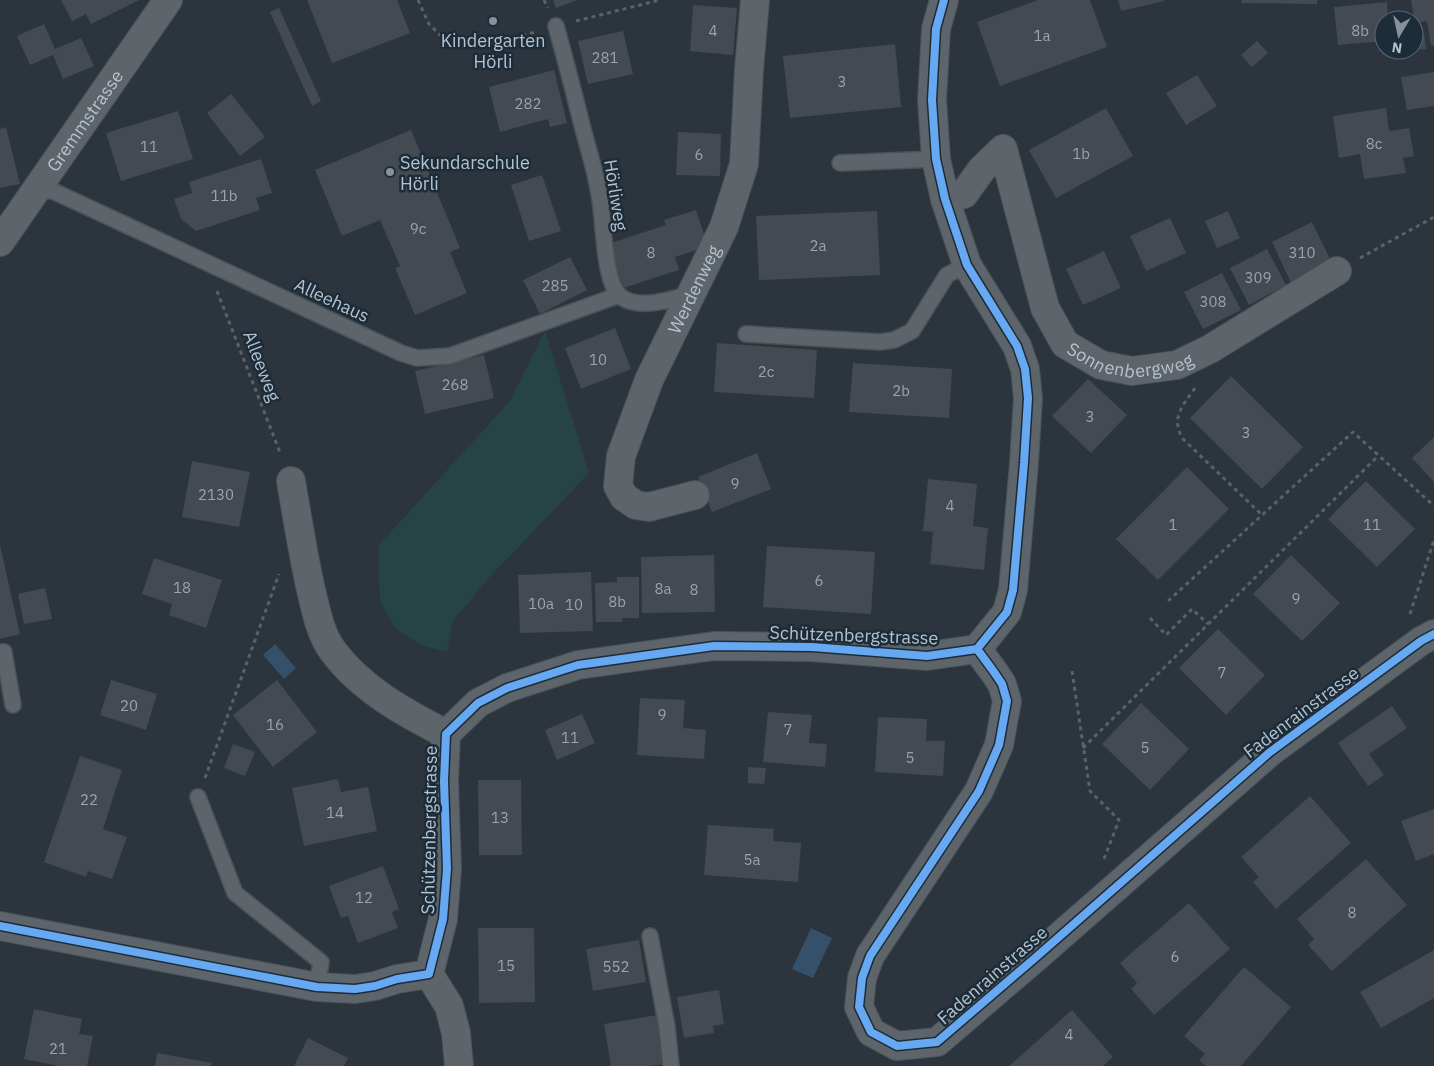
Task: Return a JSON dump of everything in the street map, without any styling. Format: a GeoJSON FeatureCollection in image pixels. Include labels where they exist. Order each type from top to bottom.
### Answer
{"type":"FeatureCollection","features":[{"type":"Feature","properties":{"kind":"street","name":"Gremmstrasse"},"geometry":{"type":"LineString","coordinates":[[0,242],[168,0]]}},
{"type":"Feature","properties":{"kind":"street","name":"Werdenweg"},"geometry":{"type":"LineString","coordinates":[[695,495],[649,507],[636,505],[624,497],[618,486],[621,456],[649,380],[724,227],[744,164],[748,70],[755,0]]}},
{"type":"Feature","properties":{"kind":"street"},"geometry":{"type":"LineString","coordinates":[[944,0],[936,29],[932,100],[936,159],[946,199],[967,265],[1017,346],[1025,369],[1028,398],[1013,590],[1007,612],[977,649]]}},
{"type":"Feature","properties":{"kind":"street","name":"Sonnenbergweg"},"geometry":{"type":"LineString","coordinates":[[946,199],[964,194],[982,169],[1003,149],[1045,308],[1065,344],[1101,365],[1132,372],[1177,365],[1210,349],[1336,271]]}},
{"type":"Feature","properties":{"kind":"street"},"geometry":{"type":"LineString","coordinates":[[291,481],[302,551],[318,621],[331,649],[351,672],[384,698],[446,734]]}},
{"type":"Feature","properties":{"kind":"street","name":"Fadenrainstrasse"},"geometry":{"type":"LineString","coordinates":[[977,649],[1002,684],[1007,701],[998,745],[979,791],[870,956],[862,978],[859,1007],[872,1032],[897,1046],[937,1042],[1270,752],[1410,648],[1434,634]]}},
{"type":"Feature","properties":{"kind":"street","name":"Schützenbergstrasse"},"geometry":{"type":"LineString","coordinates":[[429,974],[443,919],[446,885],[444,782],[446,734],[478,703],[507,688],[578,665],[714,646],[812,648],[926,656],[977,649]]}},
{"type":"Feature","properties":{"kind":"street"},"geometry":{"type":"LineString","coordinates":[[0,926],[317,987],[355,989],[429,974],[449,1006],[456,1033],[459,1066]]}},
{"type":"Feature","properties":{"kind":"lane","name":"Hörliweg"},"geometry":{"type":"LineString","coordinates":[[556,26],[597,180],[612,285],[619,295]]}},
{"type":"Feature","properties":{"kind":"lane"},"geometry":{"type":"LineString","coordinates":[[840,164],[936,159]]}},
{"type":"Feature","properties":{"kind":"lane","name":"Alleehaus"},"geometry":{"type":"LineString","coordinates":[[37,190],[52,191],[401,353],[417,358],[450,356],[619,295]]}},
{"type":"Feature","properties":{"kind":"lane"},"geometry":{"type":"LineString","coordinates":[[746,334],[880,342],[894,340],[912,331],[947,275],[967,265]]}},
{"type":"Feature","properties":{"kind":"lane"},"geometry":{"type":"LineString","coordinates":[[619,295],[629,300],[661,302],[693,292]]}},
{"type":"Feature","properties":{"kind":"lane"},"geometry":{"type":"LineString","coordinates":[[0,652],[4,652],[13,705]]}},
{"type":"Feature","properties":{"kind":"lane"},"geometry":{"type":"LineString","coordinates":[[198,797],[235,893],[321,962],[317,987]]}},
{"type":"Feature","properties":{"kind":"lane"},"geometry":{"type":"LineString","coordinates":[[650,936],[667,1027],[671,1066]]}},
{"type":"Feature","properties":{"kind":"path"},"geometry":{"type":"LineString","coordinates":[[418,0],[429,24],[440,35],[456,43],[475,47],[660,0]]}},
{"type":"Feature","properties":{"kind":"path"},"geometry":{"type":"LineString","coordinates":[[1336,271],[1434,218]]}},
{"type":"Feature","properties":{"kind":"path"},"geometry":{"type":"LineString","coordinates":[[1196,386],[1180,410],[1177,419],[1178,431],[1183,439],[1262,515]]}},
{"type":"Feature","properties":{"kind":"path"},"geometry":{"type":"LineString","coordinates":[[1168,601],[1353,432],[1434,506]]}},
{"type":"Feature","properties":{"kind":"path"},"geometry":{"type":"LineString","coordinates":[[1083,748],[1378,456]]}},
{"type":"Feature","properties":{"kind":"path"},"geometry":{"type":"LineString","coordinates":[[1410,648],[1405,632],[1434,540]]}},
{"type":"Feature","properties":{"kind":"path"},"geometry":{"type":"LineString","coordinates":[[198,797],[284,559],[289,554],[302,551]]}},
{"type":"Feature","properties":{"kind":"path"},"geometry":{"type":"LineString","coordinates":[[1150,618],[1166,635],[1192,609],[1208,624]]}},
{"type":"Feature","properties":{"kind":"path"},"geometry":{"type":"LineString","coordinates":[[1072,671],[1090,791],[1119,820],[1098,878],[1098,903]]}},
{"type":"Feature","properties":{"kind":"green space"},"geometry":{"type":"Polygon","coordinates":[[[545,331],[589,473],[487,580],[453,621],[447,652],[421,645],[396,629],[380,602],[378,546],[510,401],[545,331]]]}},
{"type":"Feature","properties":{"kind":"water"},"geometry":{"type":"Polygon","coordinates":[[[275,644],[296,668],[284,679],[263,655],[275,644]]]}},
{"type":"Feature","properties":{"kind":"water"},"geometry":{"type":"Polygon","coordinates":[[[811,928],[832,938],[813,978],[792,969],[811,928]]]}},
{"type":"Feature","properties":{"kind":"building"},"geometry":{"type":"Polygon","coordinates":[[[61,0],[139,0],[91,24],[86,14],[72,21],[61,0]]]}},
{"type":"Feature","properties":{"kind":"building"},"geometry":{"type":"Polygon","coordinates":[[[307,0],[397,0],[410,33],[332,63],[307,0]]]}},
{"type":"Feature","properties":{"kind":"building"},"geometry":{"type":"Polygon","coordinates":[[[553,0],[577,0],[556,8],[553,0]]]}},
{"type":"Feature","properties":{"kind":"building"},"geometry":{"type":"Polygon","coordinates":[[[1038,0],[1090,0],[1107,47],[1000,86],[977,22],[1038,0]]]}},
{"type":"Feature","properties":{"kind":"building"},"geometry":{"type":"Polygon","coordinates":[[[1118,0],[1164,0],[1164,1],[1121,11],[1118,0]]]}},
{"type":"Feature","properties":{"kind":"building"},"geometry":{"type":"Polygon","coordinates":[[[1242,0],[1317,0],[1317,4],[1242,3],[1242,0]]]}},
{"type":"Feature","properties":{"kind":"building"},"geometry":{"type":"Polygon","coordinates":[[[1411,0],[1434,0],[1434,45],[1431,46],[1427,21],[1424,22],[1424,10],[1413,10],[1411,0]]]}},
{"type":"Feature","properties":{"kind":"building"},"geometry":{"type":"Polygon","coordinates":[[[1387,2],[1387,10],[1374,10],[1374,42],[1338,45],[1334,7],[1387,2]]]}},
{"type":"Feature","properties":{"kind":"building"},"geometry":{"type":"Polygon","coordinates":[[[693,5],[737,8],[733,55],[690,51],[693,5]]]}},
{"type":"Feature","properties":{"kind":"building"},"geometry":{"type":"Polygon","coordinates":[[[279,8],[321,101],[312,106],[270,12],[279,8]]]}},
{"type":"Feature","properties":{"kind":"building"},"geometry":{"type":"Polygon","coordinates":[[[44,24],[55,49],[81,38],[94,66],[63,79],[53,55],[30,65],[17,36],[44,24]]]}},
{"type":"Feature","properties":{"kind":"building"},"geometry":{"type":"Polygon","coordinates":[[[623,31],[633,74],[588,84],[578,41],[623,31]]]}},
{"type":"Feature","properties":{"kind":"building"},"geometry":{"type":"Polygon","coordinates":[[[1424,33],[1426,49],[1424,49],[1424,33]]]}},
{"type":"Feature","properties":{"kind":"building"},"geometry":{"type":"Polygon","coordinates":[[[1257,41],[1268,53],[1252,67],[1241,55],[1257,41]]]}},
{"type":"Feature","properties":{"kind":"building"},"geometry":{"type":"Polygon","coordinates":[[[895,44],[901,107],[790,118],[783,56],[895,44]]]}},
{"type":"Feature","properties":{"kind":"building"},"geometry":{"type":"Polygon","coordinates":[[[554,70],[567,123],[550,127],[548,119],[500,132],[489,87],[554,70]]]}},
{"type":"Feature","properties":{"kind":"building"},"geometry":{"type":"Polygon","coordinates":[[[1434,72],[1434,106],[1407,110],[1401,77],[1434,72]]]}},
{"type":"Feature","properties":{"kind":"building"},"geometry":{"type":"Polygon","coordinates":[[[1197,75],[1217,106],[1186,125],[1166,93],[1197,75]]]}},
{"type":"Feature","properties":{"kind":"building"},"geometry":{"type":"Polygon","coordinates":[[[231,94],[265,137],[240,156],[207,113],[231,94]]]}},
{"type":"Feature","properties":{"kind":"building"},"geometry":{"type":"Polygon","coordinates":[[[1106,108],[1133,156],[1056,198],[1029,150],[1106,108]]]}},
{"type":"Feature","properties":{"kind":"building"},"geometry":{"type":"Polygon","coordinates":[[[1386,108],[1389,131],[1409,128],[1414,156],[1403,158],[1406,173],[1364,179],[1360,154],[1339,158],[1333,116],[1386,108]]]}},
{"type":"Feature","properties":{"kind":"building"},"geometry":{"type":"Polygon","coordinates":[[[178,111],[193,159],[121,181],[106,133],[178,111]]]}},
{"type":"Feature","properties":{"kind":"building"},"geometry":{"type":"Polygon","coordinates":[[[6,127],[20,184],[0,188],[0,129],[6,127]]]}},
{"type":"Feature","properties":{"kind":"building"},"geometry":{"type":"Polygon","coordinates":[[[411,130],[460,248],[450,252],[467,293],[415,315],[395,268],[400,266],[380,220],[342,236],[315,170],[411,130]]]}},
{"type":"Feature","properties":{"kind":"building"},"geometry":{"type":"Polygon","coordinates":[[[678,132],[721,134],[720,176],[676,175],[678,132]]]}},
{"type":"Feature","properties":{"kind":"building"},"geometry":{"type":"Polygon","coordinates":[[[261,159],[272,193],[256,198],[260,210],[196,231],[181,219],[174,199],[192,193],[189,182],[261,159]]]}},
{"type":"Feature","properties":{"kind":"building"},"geometry":{"type":"Polygon","coordinates":[[[542,175],[561,231],[529,241],[511,185],[542,175]]]}},
{"type":"Feature","properties":{"kind":"building"},"geometry":{"type":"Polygon","coordinates":[[[696,210],[708,246],[675,257],[679,270],[623,288],[608,244],[666,225],[664,220],[696,210]]]}},
{"type":"Feature","properties":{"kind":"building"},"geometry":{"type":"Polygon","coordinates":[[[877,211],[880,275],[759,280],[756,216],[877,211]]]}},
{"type":"Feature","properties":{"kind":"building"},"geometry":{"type":"Polygon","coordinates":[[[1228,211],[1240,238],[1217,248],[1205,221],[1228,211]]]}},
{"type":"Feature","properties":{"kind":"building"},"geometry":{"type":"Polygon","coordinates":[[[1170,218],[1186,253],[1146,271],[1130,236],[1170,218]]]}},
{"type":"Feature","properties":{"kind":"building"},"geometry":{"type":"Polygon","coordinates":[[[1312,222],[1332,263],[1291,283],[1272,242],[1312,222]]]}},
{"type":"Feature","properties":{"kind":"building"},"geometry":{"type":"Polygon","coordinates":[[[1267,249],[1286,285],[1249,305],[1230,268],[1267,249]]]}},
{"type":"Feature","properties":{"kind":"building"},"geometry":{"type":"Polygon","coordinates":[[[1104,251],[1121,288],[1083,305],[1066,269],[1104,251]]]}},
{"type":"Feature","properties":{"kind":"building"},"geometry":{"type":"Polygon","coordinates":[[[570,257],[587,290],[540,314],[523,280],[570,257]]]}},
{"type":"Feature","properties":{"kind":"building"},"geometry":{"type":"Polygon","coordinates":[[[1222,273],[1241,310],[1203,329],[1184,292],[1222,273]]]}},
{"type":"Feature","properties":{"kind":"building"},"geometry":{"type":"Polygon","coordinates":[[[615,328],[631,369],[581,389],[565,348],[615,328]]]}},
{"type":"Feature","properties":{"kind":"building"},"geometry":{"type":"Polygon","coordinates":[[[717,343],[817,350],[814,398],[714,392],[717,343]]]}},
{"type":"Feature","properties":{"kind":"building"},"geometry":{"type":"Polygon","coordinates":[[[484,355],[494,398],[425,414],[415,371],[484,355]]]}},
{"type":"Feature","properties":{"kind":"building"},"geometry":{"type":"Polygon","coordinates":[[[853,363],[952,369],[949,418],[849,412],[853,363]]]}},
{"type":"Feature","properties":{"kind":"building"},"geometry":{"type":"Polygon","coordinates":[[[1231,376],[1303,447],[1262,489],[1190,418],[1231,376]]]}},
{"type":"Feature","properties":{"kind":"building"},"geometry":{"type":"Polygon","coordinates":[[[1088,379],[1127,415],[1091,453],[1052,416],[1088,379]]]}},
{"type":"Feature","properties":{"kind":"building"},"geometry":{"type":"Polygon","coordinates":[[[1434,437],[1434,482],[1412,458],[1434,437]]]}},
{"type":"Feature","properties":{"kind":"building"},"geometry":{"type":"Polygon","coordinates":[[[757,453],[771,489],[712,512],[698,477],[757,453]]]}},
{"type":"Feature","properties":{"kind":"building"},"geometry":{"type":"Polygon","coordinates":[[[192,461],[250,472],[239,527],[182,517],[192,461]]]}},
{"type":"Feature","properties":{"kind":"building"},"geometry":{"type":"Polygon","coordinates":[[[1187,467],[1229,509],[1158,580],[1116,539],[1187,467]]]}},
{"type":"Feature","properties":{"kind":"building"},"geometry":{"type":"Polygon","coordinates":[[[928,479],[977,484],[973,526],[988,528],[984,570],[930,564],[933,532],[923,531],[928,479]]]}},
{"type":"Feature","properties":{"kind":"building"},"geometry":{"type":"Polygon","coordinates":[[[1366,481],[1415,529],[1377,567],[1328,519],[1366,481]]]}},
{"type":"Feature","properties":{"kind":"building"},"geometry":{"type":"Polygon","coordinates":[[[0,545],[20,634],[0,639],[0,545]]]}},
{"type":"Feature","properties":{"kind":"building"},"geometry":{"type":"Polygon","coordinates":[[[767,546],[875,552],[871,614],[763,607],[767,546]]]}},
{"type":"Feature","properties":{"kind":"building"},"geometry":{"type":"Polygon","coordinates":[[[714,555],[715,612],[642,613],[641,557],[714,555]]]}},
{"type":"Feature","properties":{"kind":"building"},"geometry":{"type":"Polygon","coordinates":[[[1291,555],[1340,603],[1302,641],[1253,594],[1291,555]]]}},
{"type":"Feature","properties":{"kind":"building"},"geometry":{"type":"Polygon","coordinates":[[[154,558],[222,580],[206,628],[169,615],[172,604],[142,594],[154,558]]]}},
{"type":"Feature","properties":{"kind":"building"},"geometry":{"type":"Polygon","coordinates":[[[591,572],[593,631],[520,633],[518,575],[591,572]]]}},
{"type":"Feature","properties":{"kind":"building"},"geometry":{"type":"Polygon","coordinates":[[[617,577],[639,577],[639,618],[622,618],[622,622],[596,622],[595,583],[617,582],[617,577]]]}},
{"type":"Feature","properties":{"kind":"building"},"geometry":{"type":"Polygon","coordinates":[[[45,588],[52,619],[24,624],[18,594],[45,588]]]}},
{"type":"Feature","properties":{"kind":"building"},"geometry":{"type":"Polygon","coordinates":[[[1218,629],[1265,675],[1226,715],[1179,668],[1218,629]]]}},
{"type":"Feature","properties":{"kind":"building"},"geometry":{"type":"Polygon","coordinates":[[[111,680],[157,694],[146,730],[100,715],[111,680]]]}},
{"type":"Feature","properties":{"kind":"building"},"geometry":{"type":"Polygon","coordinates":[[[277,680],[317,732],[273,767],[233,715],[277,680]]]}},
{"type":"Feature","properties":{"kind":"building"},"geometry":{"type":"Polygon","coordinates":[[[640,698],[685,700],[683,728],[706,730],[704,759],[637,755],[640,698]]]}},
{"type":"Feature","properties":{"kind":"building"},"geometry":{"type":"Polygon","coordinates":[[[1141,703],[1189,749],[1150,790],[1102,744],[1141,703]]]}},
{"type":"Feature","properties":{"kind":"building"},"geometry":{"type":"Polygon","coordinates":[[[1392,706],[1407,728],[1369,754],[1384,775],[1368,786],[1338,743],[1392,706]]]}},
{"type":"Feature","properties":{"kind":"building"},"geometry":{"type":"Polygon","coordinates":[[[768,712],[812,715],[809,743],[827,744],[825,767],[763,762],[768,712]]]}},
{"type":"Feature","properties":{"kind":"building"},"geometry":{"type":"Polygon","coordinates":[[[582,714],[595,743],[557,760],[545,730],[582,714]]]}},
{"type":"Feature","properties":{"kind":"building"},"geometry":{"type":"Polygon","coordinates":[[[878,717],[927,719],[926,741],[945,741],[943,776],[875,772],[878,717]]]}},
{"type":"Feature","properties":{"kind":"building"},"geometry":{"type":"Polygon","coordinates":[[[233,744],[255,752],[245,776],[224,768],[233,744]]]}},
{"type":"Feature","properties":{"kind":"building"},"geometry":{"type":"Polygon","coordinates":[[[80,756],[122,770],[103,829],[127,837],[112,879],[88,871],[86,877],[44,862],[80,756]]]}},
{"type":"Feature","properties":{"kind":"building"},"geometry":{"type":"Polygon","coordinates":[[[748,767],[766,768],[764,784],[748,783],[748,767]]]}},
{"type":"Feature","properties":{"kind":"building"},"geometry":{"type":"Polygon","coordinates":[[[338,779],[341,792],[368,787],[377,831],[304,846],[292,788],[338,779]]]}},
{"type":"Feature","properties":{"kind":"building"},"geometry":{"type":"Polygon","coordinates":[[[478,780],[521,780],[522,855],[479,855],[478,780]]]}},
{"type":"Feature","properties":{"kind":"building"},"geometry":{"type":"Polygon","coordinates":[[[1310,796],[1351,843],[1276,909],[1253,882],[1259,877],[1241,857],[1310,796]]]}},
{"type":"Feature","properties":{"kind":"building"},"geometry":{"type":"Polygon","coordinates":[[[1434,809],[1434,854],[1416,861],[1401,821],[1434,809]]]}},
{"type":"Feature","properties":{"kind":"building"},"geometry":{"type":"Polygon","coordinates":[[[708,825],[774,829],[773,841],[801,843],[798,882],[704,875],[708,825]]]}},
{"type":"Feature","properties":{"kind":"building"},"geometry":{"type":"Polygon","coordinates":[[[1366,859],[1407,905],[1332,971],[1308,945],[1314,939],[1297,919],[1366,859]]]}},
{"type":"Feature","properties":{"kind":"building"},"geometry":{"type":"Polygon","coordinates":[[[383,866],[399,909],[392,912],[398,928],[358,943],[348,916],[341,918],[329,886],[383,866]]]}},
{"type":"Feature","properties":{"kind":"building"},"geometry":{"type":"Polygon","coordinates":[[[1189,903],[1230,949],[1154,1015],[1131,989],[1137,983],[1120,963],[1189,903]]]}},
{"type":"Feature","properties":{"kind":"building"},"geometry":{"type":"Polygon","coordinates":[[[478,928],[534,928],[535,1002],[479,1003],[478,928]]]}},
{"type":"Feature","properties":{"kind":"building"},"geometry":{"type":"Polygon","coordinates":[[[639,940],[646,982],[593,991],[586,949],[639,940]]]}},
{"type":"Feature","properties":{"kind":"building"},"geometry":{"type":"Polygon","coordinates":[[[1434,950],[1434,998],[1381,1028],[1360,992],[1434,950]]]}},
{"type":"Feature","properties":{"kind":"building"},"geometry":{"type":"Polygon","coordinates":[[[1244,967],[1291,1007],[1241,1066],[1206,1066],[1199,1060],[1205,1054],[1184,1036],[1244,967]]]}},
{"type":"Feature","properties":{"kind":"building"},"geometry":{"type":"Polygon","coordinates":[[[719,990],[724,1024],[713,1026],[714,1033],[684,1038],[677,997],[719,990]]]}},
{"type":"Feature","properties":{"kind":"building"},"geometry":{"type":"Polygon","coordinates":[[[34,1009],[82,1019],[79,1034],[93,1036],[87,1066],[59,1066],[24,1059],[34,1009]]]}},
{"type":"Feature","properties":{"kind":"building"},"geometry":{"type":"Polygon","coordinates":[[[1072,1010],[1113,1057],[1103,1066],[1009,1066],[1072,1010]]]}},
{"type":"Feature","properties":{"kind":"building"},"geometry":{"type":"Polygon","coordinates":[[[657,1015],[665,1064],[611,1066],[604,1024],[657,1015]]]}},
{"type":"Feature","properties":{"kind":"building"},"geometry":{"type":"Polygon","coordinates":[[[308,1038],[348,1058],[344,1066],[294,1066],[308,1038]]]}},
{"type":"Feature","properties":{"kind":"building"},"geometry":{"type":"Polygon","coordinates":[[[157,1053],[212,1063],[211,1066],[155,1066],[157,1053]]]}},
{"type":"Feature","properties":{"kind":"cycle path"},"geometry":{"type":"LineString","coordinates":[[0,926],[317,987],[355,989],[429,974],[443,919],[447,869],[444,781],[446,734],[478,703],[507,688],[578,665],[714,646],[812,647],[927,656],[977,649],[1007,612],[1013,590],[1028,398],[1025,369],[1017,346],[967,265],[945,199],[936,159],[932,100],[936,29],[944,0]]}},
{"type":"Feature","properties":{"kind":"cycle path"},"geometry":{"type":"LineString","coordinates":[[977,649],[1002,684],[1007,701],[999,745],[979,791],[870,956],[862,978],[859,1007],[871,1032],[897,1046],[937,1042],[1270,752],[1421,641],[1434,634]]}},
{"type":"Feature","properties":{"kind":"place","name":"Kindergarten Hörli"},"geometry":{"type":"Point","coordinates":[493,21]}},
{"type":"Feature","properties":{"kind":"place","name":"Sekundarschule Hörli"},"geometry":{"type":"Point","coordinates":[390,172]}}]}
